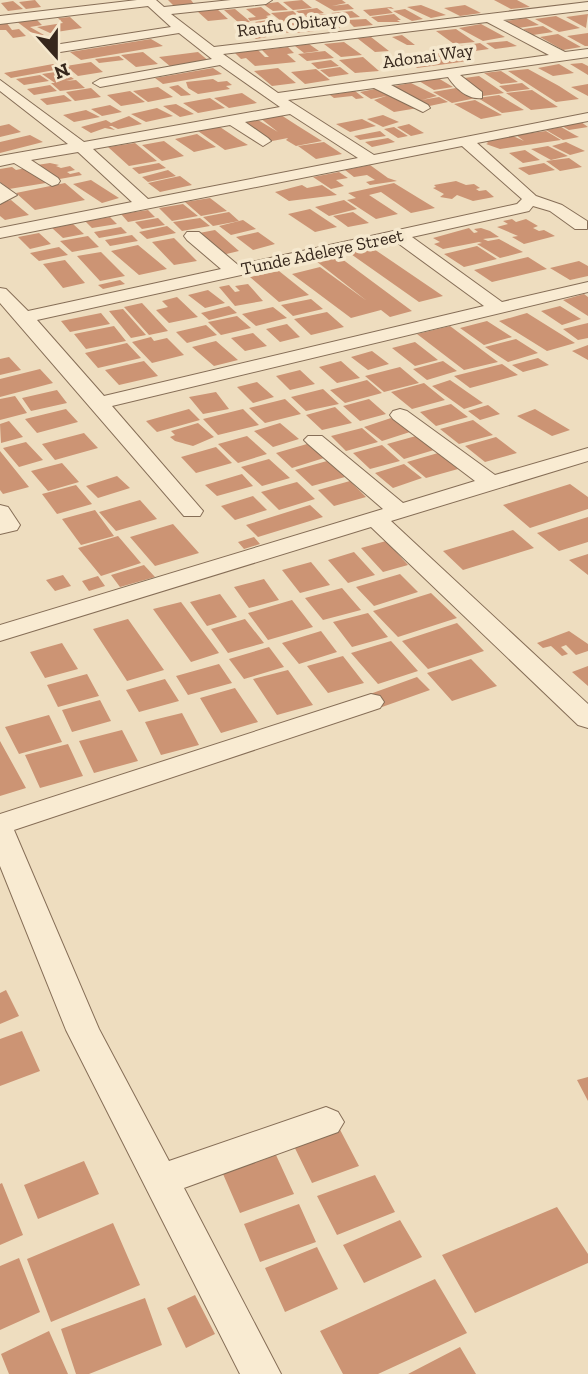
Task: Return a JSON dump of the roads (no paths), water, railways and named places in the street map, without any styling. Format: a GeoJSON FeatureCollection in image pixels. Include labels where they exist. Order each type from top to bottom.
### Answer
{"type":"FeatureCollection","features":[{"type":"Feature","properties":{"kind":"street"},"geometry":{"type":"LineString","coordinates":[[0,20],[110,3],[266,0]]}},
{"type":"Feature","properties":{"kind":"street"},"geometry":{"type":"LineString","coordinates":[[153,4],[209,52],[274,99],[370,159]]}},
{"type":"Feature","properties":{"kind":"street","name":"Raufu Obitayo"},"geometry":{"type":"LineString","coordinates":[[209,52],[490,13],[588,6]]}},
{"type":"Feature","properties":{"kind":"street"},"geometry":{"type":"LineString","coordinates":[[490,13],[562,56]]}},
{"type":"Feature","properties":{"kind":"street"},"geometry":{"type":"LineString","coordinates":[[54,50],[181,29]]}},
{"type":"Feature","properties":{"kind":"street","name":"Adonai Way"},"geometry":{"type":"LineString","coordinates":[[274,99],[588,53]]}},
{"type":"Feature","properties":{"kind":"street"},"geometry":{"type":"LineString","coordinates":[[100,83],[221,61]]}},
{"type":"Feature","properties":{"kind":"street"},"geometry":{"type":"LineString","coordinates":[[451,72],[459,83],[477,95]]}},
{"type":"Feature","properties":{"kind":"street"},"geometry":{"type":"LineString","coordinates":[[376,83],[423,108]]}},
{"type":"Feature","properties":{"kind":"street"},"geometry":{"type":"LineString","coordinates":[[0,84],[81,147],[143,203]]}},
{"type":"Feature","properties":{"kind":"street"},"geometry":{"type":"LineString","coordinates":[[0,161],[290,110]]}},
{"type":"Feature","properties":{"kind":"street"},"geometry":{"type":"LineString","coordinates":[[0,233],[588,117]]}},
{"type":"Feature","properties":{"kind":"street"},"geometry":{"type":"LineString","coordinates":[[233,120],[263,141]]}},
{"type":"Feature","properties":{"kind":"street"},"geometry":{"type":"LineString","coordinates":[[465,141],[530,199],[556,208],[581,225]]}},
{"type":"Feature","properties":{"kind":"street"},"geometry":{"type":"LineString","coordinates":[[17,158],[52,181]]}},
{"type":"Feature","properties":{"kind":"street"},"geometry":{"type":"LineString","coordinates":[[0,188],[9,195],[0,199]]}},
{"type":"Feature","properties":{"kind":"street","name":"Tunde Adeleye Street"},"geometry":{"type":"LineString","coordinates":[[24,317],[523,208],[530,199]]}},
{"type":"Feature","properties":{"kind":"street"},"geometry":{"type":"LineString","coordinates":[[398,235],[496,307]]}},
{"type":"Feature","properties":{"kind":"street"},"geometry":{"type":"LineString","coordinates":[[193,236],[234,271]]}},
{"type":"Feature","properties":{"kind":"street"},"geometry":{"type":"LineString","coordinates":[[97,404],[588,287]]}},
{"type":"Feature","properties":{"kind":"street"},"geometry":{"type":"LineString","coordinates":[[0,293],[24,317],[192,511]]}},
{"type":"Feature","properties":{"kind":"street"},"geometry":{"type":"LineString","coordinates":[[400,415],[492,484]]}},
{"type":"Feature","properties":{"kind":"street"},"geometry":{"type":"LineString","coordinates":[[315,440],[400,512]]}},
{"type":"Feature","properties":{"kind":"street"},"geometry":{"type":"LineString","coordinates":[[0,633],[492,484],[583,461]]}},
{"type":"Feature","properties":{"kind":"street"},"geometry":{"type":"LineString","coordinates":[[0,512],[9,525],[0,527]]}},
{"type":"Feature","properties":{"kind":"street"},"geometry":{"type":"LineString","coordinates":[[376,520],[588,719]]}},
{"type":"Feature","properties":{"kind":"street"},"geometry":{"type":"LineString","coordinates":[[0,824],[371,702]]}},
{"type":"Feature","properties":{"kind":"street"},"geometry":{"type":"LineString","coordinates":[[0,830],[83,1030],[261,1374]]}},
{"type":"Feature","properties":{"kind":"street"},"geometry":{"type":"LineString","coordinates":[[161,1180],[326,1122]]}}]}
